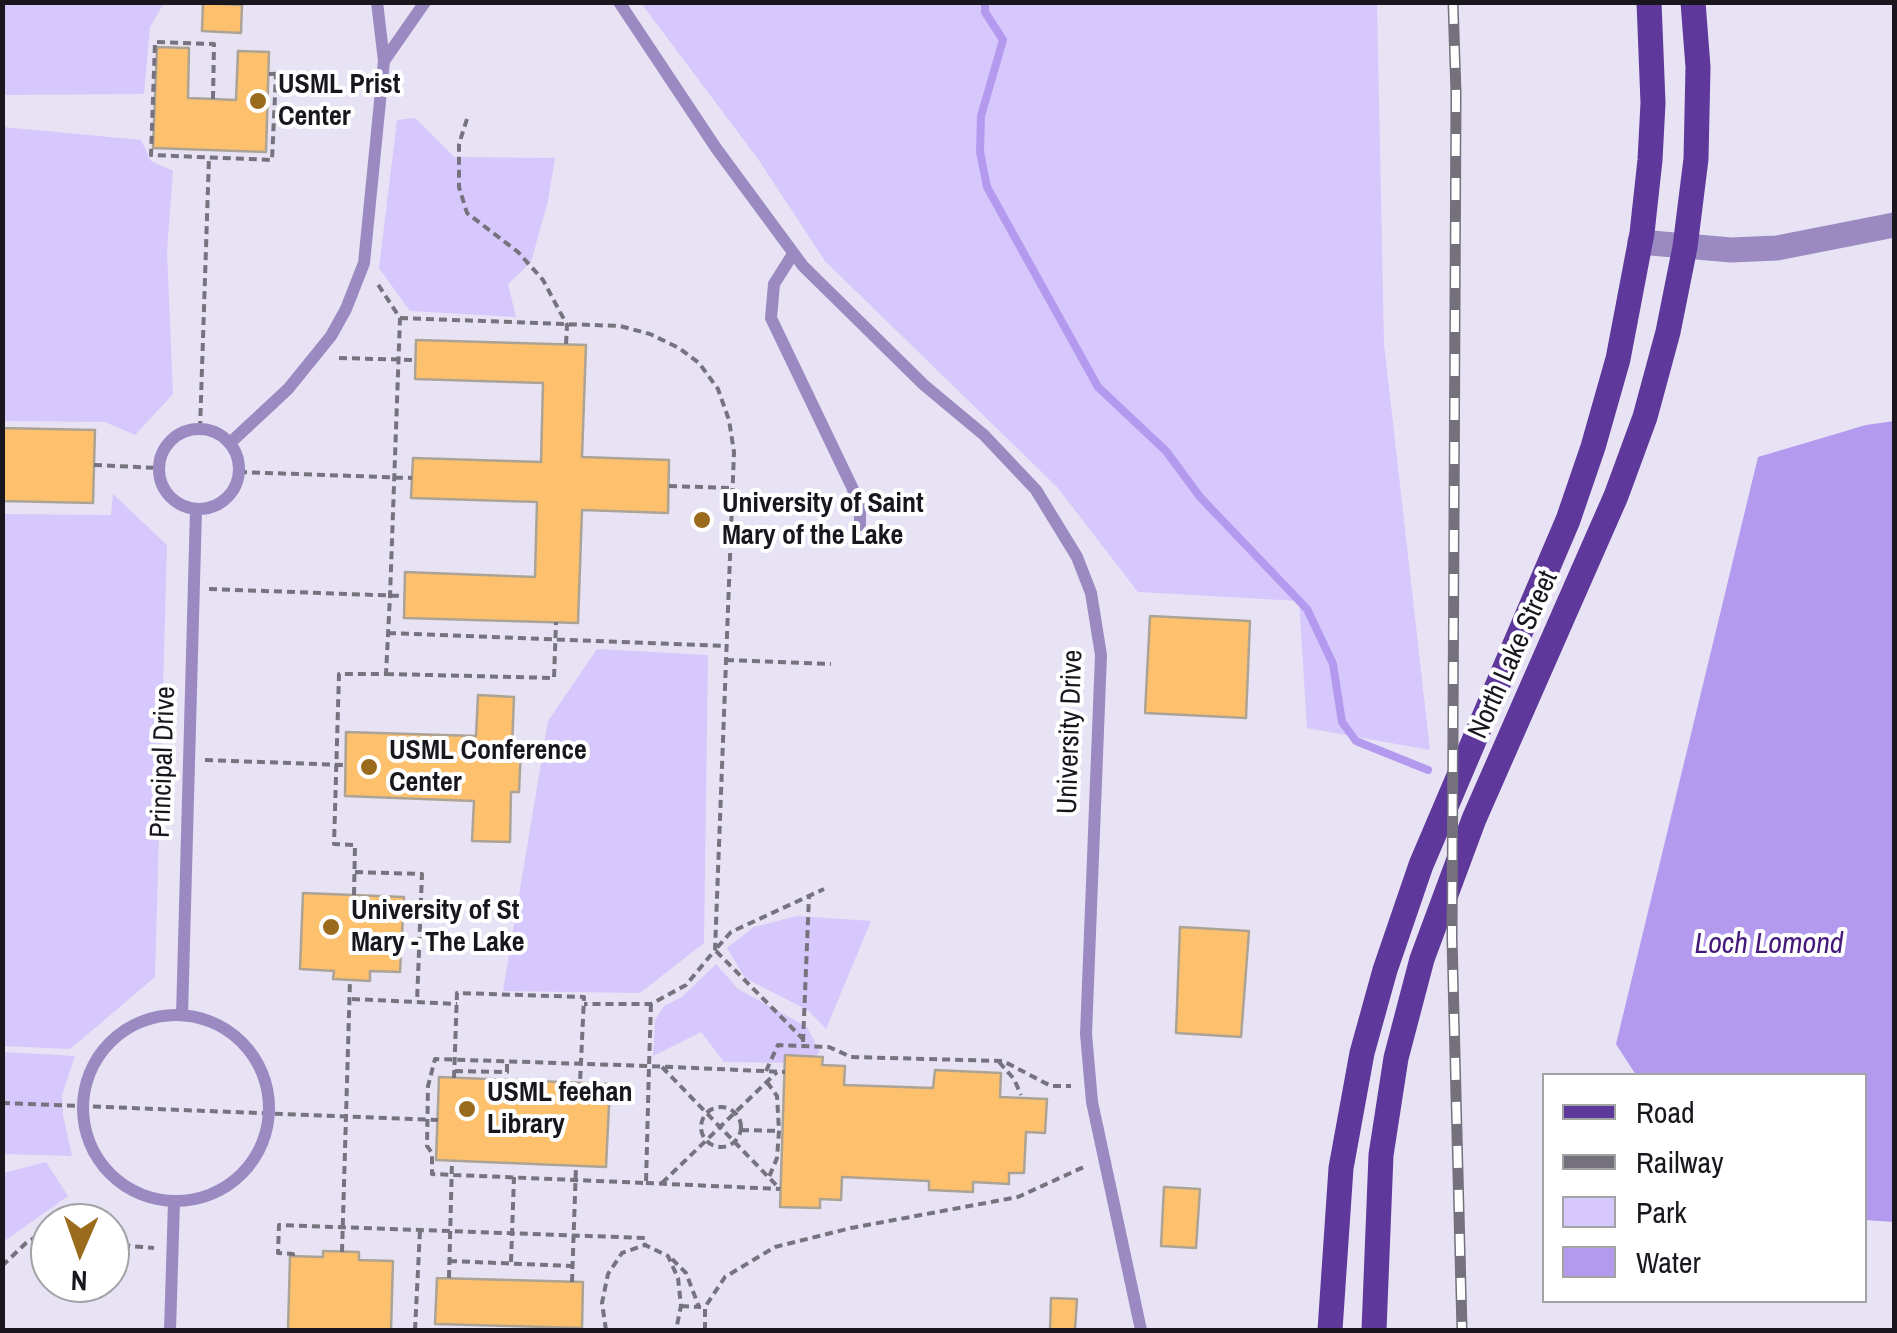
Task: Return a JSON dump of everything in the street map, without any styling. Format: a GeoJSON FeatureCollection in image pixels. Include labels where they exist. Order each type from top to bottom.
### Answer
{"type":"FeatureCollection","features":[{"type":"Feature","properties":{"kind":"main road","name":"North Lake Street"},"geometry":{"type":"LineString","coordinates":[[1330,1330],[1341,1168],[1362,1053],[1384,970],[1421,865],[1582,480],[1618,359],[1640,242],[1653,128],[1649,2]]}},
{"type":"Feature","properties":{"kind":"main road","name":"North Lake Street"},"geometry":{"type":"LineString","coordinates":[[1374,1330],[1381,1155],[1408,1009],[1438,911],[1474,819],[1631,456],[1660,366],[1685,248],[1698,116],[1693,2]]}},
{"type":"Feature","properties":{"kind":"street"},"geometry":{"type":"LineString","coordinates":[[1640,242],[1685,248],[1777,248],[1894,225]]}},
{"type":"Feature","properties":{"kind":"lane"},"geometry":{"type":"LineString","coordinates":[[230,443],[288,389],[314,357],[346,310],[364,263],[384,62],[376,2]]}},
{"type":"Feature","properties":{"kind":"lane"},"geometry":{"type":"LineString","coordinates":[[384,62],[425,2]]}},
{"type":"Feature","properties":{"kind":"lane","name":"University Drive"},"geometry":{"type":"LineString","coordinates":[[619,2],[716,148],[793,254],[1036,490],[1077,557],[1091,593],[1101,655],[1086,1034],[1104,1157],[1141,1330]]}},
{"type":"Feature","properties":{"kind":"lane"},"geometry":{"type":"LineString","coordinates":[[793,254],[774,284],[770,318],[852,487],[860,509],[860,525]]}},
{"type":"Feature","properties":{"kind":"lane"},"geometry":{"type":"LineString","coordinates":[[200,429],[220,434],[230,443],[237,455],[239,472],[232,494],[222,503],[196,510],[172,500],[164,490],[159,468],[163,451],[171,440],[200,429]]}},
{"type":"Feature","properties":{"kind":"lane","name":"Principal Drive"},"geometry":{"type":"LineString","coordinates":[[182,1015],[196,510]]}},
{"type":"Feature","properties":{"kind":"lane"},"geometry":{"type":"LineString","coordinates":[[182,1015],[228,1030],[246,1046],[264,1077],[270,1113],[266,1136],[256,1158],[240,1177],[198,1200],[174,1202],[133,1192],[101,1165],[90,1147],[82,1106],[91,1069],[113,1039],[157,1016],[182,1015]]}},
{"type":"Feature","properties":{"kind":"lane"},"geometry":{"type":"LineString","coordinates":[[170,1330],[174,1202]]}},
{"type":"Feature","properties":{"kind":"path"},"geometry":{"type":"LineString","coordinates":[[213,99],[214,44],[155,42],[151,155],[272,160],[276,74]]}},
{"type":"Feature","properties":{"kind":"path"},"geometry":{"type":"LineString","coordinates":[[268,74],[335,72]]}},
{"type":"Feature","properties":{"kind":"path"},"geometry":{"type":"LineString","coordinates":[[467,120],[459,144],[459,187],[467,213],[518,252],[542,280],[567,324],[566,345]]}},
{"type":"Feature","properties":{"kind":"path"},"geometry":{"type":"LineString","coordinates":[[193,149],[193,157]]}},
{"type":"Feature","properties":{"kind":"path"},"geometry":{"type":"LineString","coordinates":[[225,150],[225,158]]}},
{"type":"Feature","properties":{"kind":"path"},"geometry":{"type":"LineString","coordinates":[[200,429],[210,158]]}},
{"type":"Feature","properties":{"kind":"path"},"geometry":{"type":"LineString","coordinates":[[364,263],[400,318],[386,674]]}},
{"type":"Feature","properties":{"kind":"path"},"geometry":{"type":"LineString","coordinates":[[400,318],[620,326],[650,334],[678,348],[700,363],[718,389],[729,420],[734,452],[715,950],[803,1043]]}},
{"type":"Feature","properties":{"kind":"path"},"geometry":{"type":"LineString","coordinates":[[314,357],[416,360]]}},
{"type":"Feature","properties":{"kind":"path"},"geometry":{"type":"LineString","coordinates":[[94,465],[159,468]]}},
{"type":"Feature","properties":{"kind":"path"},"geometry":{"type":"LineString","coordinates":[[239,472],[412,478]]}},
{"type":"Feature","properties":{"kind":"path"},"geometry":{"type":"LineString","coordinates":[[668,486],[733,488]]}},
{"type":"Feature","properties":{"kind":"path"},"geometry":{"type":"LineString","coordinates":[[194,589],[404,596]]}},
{"type":"Feature","properties":{"kind":"path"},"geometry":{"type":"LineString","coordinates":[[354,895],[355,844],[334,844],[339,674],[554,678],[556,622]]}},
{"type":"Feature","properties":{"kind":"path"},"geometry":{"type":"LineString","coordinates":[[388,633],[727,646]]}},
{"type":"Feature","properties":{"kind":"path"},"geometry":{"type":"LineString","coordinates":[[726,660],[831,664]]}},
{"type":"Feature","properties":{"kind":"path"},"geometry":{"type":"LineString","coordinates":[[189,760],[345,764]]}},
{"type":"Feature","properties":{"kind":"path"},"geometry":{"type":"LineString","coordinates":[[354,872],[422,874],[417,1002]]}},
{"type":"Feature","properties":{"kind":"path"},"geometry":{"type":"LineString","coordinates":[[584,1004],[651,1004],[686,986],[730,932],[824,889]]}},
{"type":"Feature","properties":{"kind":"path"},"geometry":{"type":"LineString","coordinates":[[803,1043],[810,896]]}},
{"type":"Feature","properties":{"kind":"path"},"geometry":{"type":"LineString","coordinates":[[342,1252],[350,980]]}},
{"type":"Feature","properties":{"kind":"path"},"geometry":{"type":"LineString","coordinates":[[506,1062],[507,1072],[455,1075],[458,992],[584,997],[580,1083]]}},
{"type":"Feature","properties":{"kind":"path"},"geometry":{"type":"LineString","coordinates":[[350,999],[457,1004]]}},
{"type":"Feature","properties":{"kind":"path"},"geometry":{"type":"LineString","coordinates":[[646,1182],[651,1004]]}},
{"type":"Feature","properties":{"kind":"path"},"geometry":{"type":"LineString","coordinates":[[766,1071],[778,1045],[803,1043],[829,1047],[851,1057],[1003,1060],[1050,1086],[1091,1086]]}},
{"type":"Feature","properties":{"kind":"path"},"geometry":{"type":"LineString","coordinates":[[662,1067],[780,1189],[432,1174],[432,1153],[427,1146],[428,1086],[436,1060],[649,1066],[784,1072]]}},
{"type":"Feature","properties":{"kind":"path"},"geometry":{"type":"LineString","coordinates":[[997,1060],[1014,1079],[1021,1095]]}},
{"type":"Feature","properties":{"kind":"path"},"geometry":{"type":"LineString","coordinates":[[662,1183],[777,1072]]}},
{"type":"Feature","properties":{"kind":"path"},"geometry":{"type":"LineString","coordinates":[[767,1082],[777,1096],[780,1131],[777,1158],[769,1178]]}},
{"type":"Feature","properties":{"kind":"path"},"geometry":{"type":"LineString","coordinates":[[2,1103],[438,1120]]}},
{"type":"Feature","properties":{"kind":"path"},"geometry":{"type":"LineString","coordinates":[[723,1108],[735,1112],[741,1130],[735,1142],[721,1147],[707,1141],[701,1126],[707,1114],[723,1108]]}},
{"type":"Feature","properties":{"kind":"path"},"geometry":{"type":"LineString","coordinates":[[741,1130],[780,1131]]}},
{"type":"Feature","properties":{"kind":"path"},"geometry":{"type":"LineString","coordinates":[[702,1307],[725,1277],[775,1247],[851,1228],[1018,1197],[1104,1157]]}},
{"type":"Feature","properties":{"kind":"path"},"geometry":{"type":"LineString","coordinates":[[448,1278],[452,1161]]}},
{"type":"Feature","properties":{"kind":"path"},"geometry":{"type":"LineString","coordinates":[[572,1282],[576,1166]]}},
{"type":"Feature","properties":{"kind":"path"},"geometry":{"type":"LineString","coordinates":[[511,1263],[514,1177]]}},
{"type":"Feature","properties":{"kind":"path"},"geometry":{"type":"LineString","coordinates":[[293,1256],[278,1253],[279,1225],[646,1238],[645,1245]]}},
{"type":"Feature","properties":{"kind":"path"},"geometry":{"type":"LineString","coordinates":[[415,1330],[420,1230]]}},
{"type":"Feature","properties":{"kind":"path"},"geometry":{"type":"LineString","coordinates":[[2,1266],[30,1240]]}},
{"type":"Feature","properties":{"kind":"path"},"geometry":{"type":"LineString","coordinates":[[606,1330],[602,1303],[608,1274],[622,1253],[645,1245],[668,1256],[686,1273],[702,1307],[704,1330]]}},
{"type":"Feature","properties":{"kind":"path"},"geometry":{"type":"LineString","coordinates":[[130,1246],[172,1249]]}},
{"type":"Feature","properties":{"kind":"path"},"geometry":{"type":"LineString","coordinates":[[668,1256],[678,1278],[681,1306],[676,1330]]}},
{"type":"Feature","properties":{"kind":"path"},"geometry":{"type":"LineString","coordinates":[[449,1261],[572,1266]]}},
{"type":"Feature","properties":{"kind":"path"},"geometry":{"type":"LineString","coordinates":[[681,1306],[702,1307]]}},
{"type":"Feature","properties":{"kind":"green space"},"geometry":{"type":"Polygon","coordinates":[[[2,3],[164,3],[150,27],[144,94],[3,95],[2,3]]]}},
{"type":"Feature","properties":{"kind":"green space"},"geometry":{"type":"Polygon","coordinates":[[[641,3],[1377,3],[1384,344],[1430,750],[1307,728],[1299,601],[1138,592],[1057,487],[825,261],[758,159],[641,3]]]}},
{"type":"Feature","properties":{"kind":"green space"},"geometry":{"type":"Polygon","coordinates":[[[415,118],[454,157],[555,158],[531,262],[508,284],[516,317],[410,311],[379,268],[397,120],[415,118]]]}},
{"type":"Feature","properties":{"kind":"green space"},"geometry":{"type":"Polygon","coordinates":[[[3,127],[141,140],[151,161],[173,171],[167,251],[173,394],[135,435],[105,422],[3,421],[3,127]]]}},
{"type":"Feature","properties":{"kind":"green space"},"geometry":{"type":"Polygon","coordinates":[[[113,494],[167,545],[155,977],[70,1049],[3,1046],[3,514],[111,515],[113,494]]]}},
{"type":"Feature","properties":{"kind":"green space"},"geometry":{"type":"Polygon","coordinates":[[[597,649],[708,655],[704,943],[640,993],[503,991],[548,721],[597,649]]]}},
{"type":"Feature","properties":{"kind":"green space"},"geometry":{"type":"Polygon","coordinates":[[[797,916],[871,921],[826,1029],[809,1011],[745,978],[727,948],[754,927],[797,916]]]}},
{"type":"Feature","properties":{"kind":"green space"},"geometry":{"type":"Polygon","coordinates":[[[716,964],[738,989],[807,1027],[820,1052],[806,1063],[724,1062],[701,1032],[653,1056],[655,1020],[664,1006],[682,997],[716,964]]]}},
{"type":"Feature","properties":{"kind":"green space"},"geometry":{"type":"Polygon","coordinates":[[[3,1052],[75,1056],[62,1095],[72,1156],[3,1154],[3,1052]]]}},
{"type":"Feature","properties":{"kind":"green space"},"geometry":{"type":"Polygon","coordinates":[[[46,1162],[68,1196],[58,1203],[30,1203],[30,1223],[3,1242],[3,1173],[46,1162]]]}},
{"type":"Feature","properties":{"kind":"water","name":"Loch Lomond"},"geometry":{"type":"Polygon","coordinates":[[[1894,421],[1894,1222],[1867,1220],[1867,1073],[1635,1073],[1616,1044],[1758,457],[1866,425],[1894,421]]]}},
{"type":"Feature","properties":{"kind":"building"},"geometry":{"type":"Polygon","coordinates":[[[203,3],[242,5],[241,33],[202,31],[203,3]]]}},
{"type":"Feature","properties":{"kind":"building"},"geometry":{"type":"Polygon","coordinates":[[[157,47],[189,48],[188,98],[236,100],[238,51],[269,52],[266,152],[153,148],[157,47]]]}},
{"type":"Feature","properties":{"kind":"building"},"geometry":{"type":"Polygon","coordinates":[[[416,340],[586,345],[582,457],[669,460],[668,513],[582,510],[578,623],[404,618],[405,572],[535,577],[537,502],[411,498],[413,458],[541,462],[543,383],[415,379],[416,340]]]}},
{"type":"Feature","properties":{"kind":"building"},"geometry":{"type":"Polygon","coordinates":[[[2,428],[95,430],[93,503],[2,501],[2,428]]]}},
{"type":"Feature","properties":{"kind":"building"},"geometry":{"type":"Polygon","coordinates":[[[1150,616],[1250,621],[1246,718],[1145,713],[1150,616]]]}},
{"type":"Feature","properties":{"kind":"building"},"geometry":{"type":"Polygon","coordinates":[[[478,695],[514,697],[512,747],[521,747],[519,792],[511,792],[510,842],[472,841],[474,801],[345,796],[346,732],[476,736],[478,695]]]}},
{"type":"Feature","properties":{"kind":"building"},"geometry":{"type":"Polygon","coordinates":[[[303,893],[404,897],[400,972],[370,971],[370,981],[333,979],[334,971],[300,969],[303,893]]]}},
{"type":"Feature","properties":{"kind":"building"},"geometry":{"type":"Polygon","coordinates":[[[1180,927],[1249,931],[1241,1037],[1176,1033],[1180,927]]]}},
{"type":"Feature","properties":{"kind":"building"},"geometry":{"type":"Polygon","coordinates":[[[785,1055],[823,1057],[822,1065],[845,1066],[844,1085],[933,1088],[935,1070],[1001,1073],[1000,1097],[1047,1099],[1045,1133],[1026,1132],[1024,1173],[1009,1173],[1009,1184],[973,1182],[973,1192],[929,1190],[929,1181],[842,1177],[841,1200],[820,1199],[820,1208],[780,1207],[785,1055]]]}},
{"type":"Feature","properties":{"kind":"building"},"geometry":{"type":"Polygon","coordinates":[[[439,1077],[610,1084],[606,1167],[436,1160],[439,1077]]]}},
{"type":"Feature","properties":{"kind":"building"},"geometry":{"type":"Polygon","coordinates":[[[1164,1187],[1200,1189],[1196,1248],[1161,1246],[1164,1187]]]}},
{"type":"Feature","properties":{"kind":"building"},"geometry":{"type":"Polygon","coordinates":[[[323,1251],[359,1252],[359,1260],[393,1261],[391,1330],[288,1330],[290,1256],[323,1257],[323,1251]]]}},
{"type":"Feature","properties":{"kind":"building"},"geometry":{"type":"Polygon","coordinates":[[[437,1278],[583,1282],[582,1328],[435,1324],[437,1278]]]}},
{"type":"Feature","properties":{"kind":"building"},"geometry":{"type":"Polygon","coordinates":[[[1051,1298],[1077,1299],[1075,1330],[1050,1330],[1051,1298]]]}},
{"type":"Feature","properties":{"kind":"waterway"},"geometry":{"type":"LineString","coordinates":[[985,2],[985,12],[1003,40],[981,116],[980,152],[987,187],[1098,387],[1166,451],[1200,497],[1307,609],[1333,664],[1342,722],[1356,741],[1428,770]]}},
{"type":"Feature","properties":{"kind":"railway"},"geometry":{"type":"LineString","coordinates":[[1453,2],[1456,93],[1452,938],[1462,1330]]}},
{"type":"Feature","properties":{"kind":"place","name":"USML Prist Center"},"geometry":{"type":"Point","coordinates":[258,101]}},
{"type":"Feature","properties":{"kind":"place","name":"University of Saint Mary of the Lake"},"geometry":{"type":"Point","coordinates":[702,520]}},
{"type":"Feature","properties":{"kind":"place","name":"USML Conference Center"},"geometry":{"type":"Point","coordinates":[369,767]}},
{"type":"Feature","properties":{"kind":"place","name":"University of St Mary - The Lake"},"geometry":{"type":"Point","coordinates":[331,927]}},
{"type":"Feature","properties":{"kind":"place","name":"USML feehan Library"},"geometry":{"type":"Point","coordinates":[467,1109]}}]}
